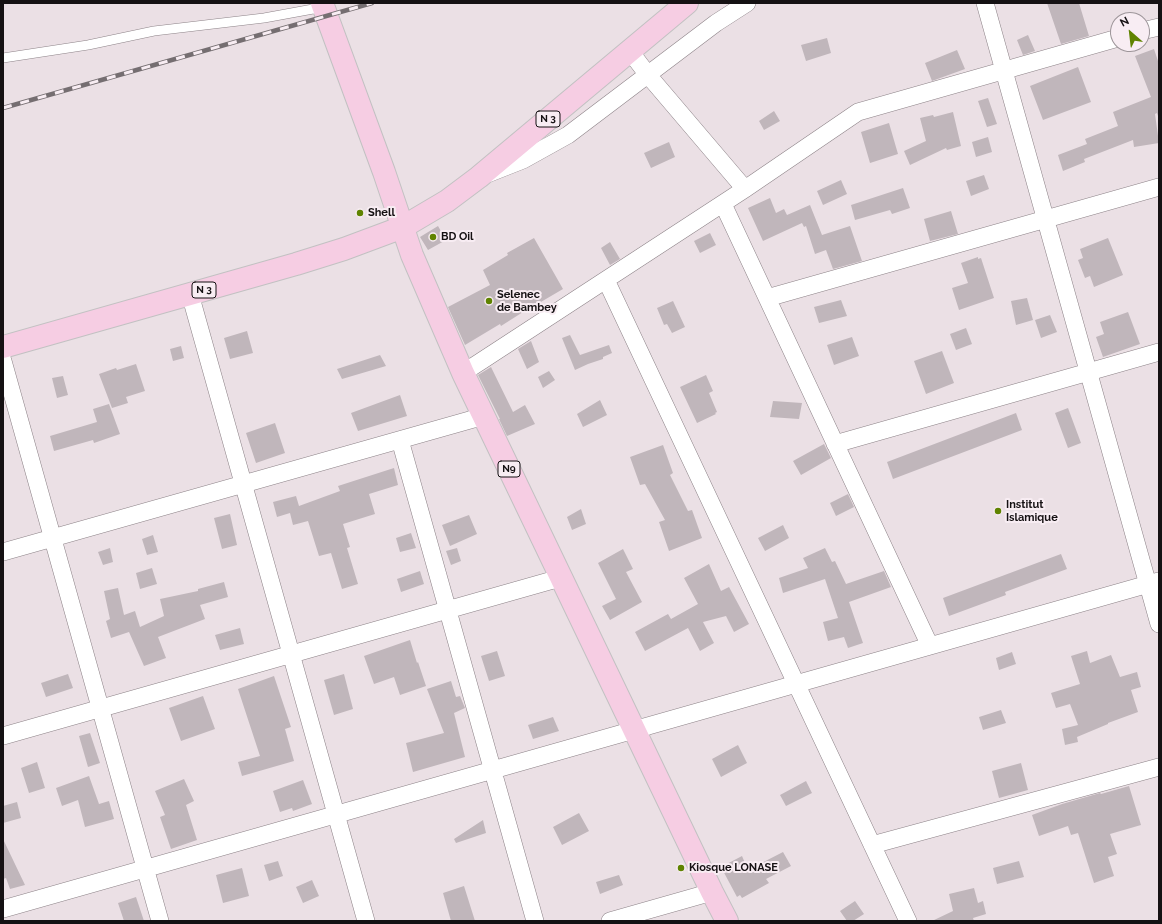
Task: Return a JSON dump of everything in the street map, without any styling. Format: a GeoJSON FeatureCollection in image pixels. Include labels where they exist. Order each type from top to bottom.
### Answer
{"type":"FeatureCollection","features":[{"type":"Feature","properties":{"kind":"main road","name":"N 3"},"geometry":{"type":"LineString","coordinates":[[3,347],[344,249],[403,227],[447,201],[479,177],[687,3]]}},
{"type":"Feature","properties":{"kind":"main road","name":"N9"},"geometry":{"type":"LineString","coordinates":[[323,5],[382,164],[412,255],[463,373],[560,578],[727,921]]}},
{"type":"Feature","properties":{"kind":"street"},"geometry":{"type":"LineString","coordinates":[[479,177],[523,160],[568,135],[716,23],[747,3]]}},
{"type":"Feature","properties":{"kind":"street"},"geometry":{"type":"LineString","coordinates":[[985,3],[1088,372],[1153,583],[1159,624]]}},
{"type":"Feature","properties":{"kind":"street"},"geometry":{"type":"LineString","coordinates":[[463,373],[723,204],[858,112],[1110,40]]}},
{"type":"Feature","properties":{"kind":"street"},"geometry":{"type":"LineString","coordinates":[[629,50],[648,75],[745,189]]}},
{"type":"Feature","properties":{"kind":"street"},"geometry":{"type":"LineString","coordinates":[[767,298],[1159,187]]}},
{"type":"Feature","properties":{"kind":"street"},"geometry":{"type":"LineString","coordinates":[[723,204],[930,646]]}},
{"type":"Feature","properties":{"kind":"street"},"geometry":{"type":"LineString","coordinates":[[606,280],[908,921]]}},
{"type":"Feature","properties":{"kind":"street"},"geometry":{"type":"LineString","coordinates":[[190,294],[366,921]]}},
{"type":"Feature","properties":{"kind":"street"},"geometry":{"type":"LineString","coordinates":[[836,444],[1159,352]]}},
{"type":"Feature","properties":{"kind":"street"},"geometry":{"type":"LineString","coordinates":[[3,361],[160,921]]}},
{"type":"Feature","properties":{"kind":"street"},"geometry":{"type":"LineString","coordinates":[[3,552],[484,416]]}},
{"type":"Feature","properties":{"kind":"street"},"geometry":{"type":"LineString","coordinates":[[400,440],[535,921]]}},
{"type":"Feature","properties":{"kind":"street"},"geometry":{"type":"LineString","coordinates":[[3,736],[560,578]]}},
{"type":"Feature","properties":{"kind":"street"},"geometry":{"type":"LineString","coordinates":[[3,909],[1153,583]]}},
{"type":"Feature","properties":{"kind":"street"},"geometry":{"type":"LineString","coordinates":[[872,845],[1159,767]]}},
{"type":"Feature","properties":{"kind":"street"},"geometry":{"type":"LineString","coordinates":[[610,921],[712,892]]}},
{"type":"Feature","properties":{"kind":"lane"},"geometry":{"type":"LineString","coordinates":[[3,58],[88,45],[154,31],[264,18],[323,5]]}},
{"type":"Feature","properties":{"kind":"building"},"geometry":{"type":"Polygon","coordinates":[[[1047,3],[1079,3],[1089,36],[1061,44],[1047,3]]]}},
{"type":"Feature","properties":{"kind":"building"},"geometry":{"type":"Polygon","coordinates":[[[1028,35],[1035,51],[1023,55],[1017,40],[1028,35]]]}},
{"type":"Feature","properties":{"kind":"building"},"geometry":{"type":"Polygon","coordinates":[[[827,38],[831,53],[806,61],[801,45],[827,38]]]}},
{"type":"Feature","properties":{"kind":"building"},"geometry":{"type":"Polygon","coordinates":[[[1154,49],[1159,64],[1159,116],[1157,113],[1155,114],[1159,143],[1134,147],[1133,140],[1084,159],[1085,162],[1063,171],[1058,155],[1087,144],[1085,139],[1118,126],[1113,112],[1151,97],[1135,56],[1150,52],[1150,50],[1154,49]]]}},
{"type":"Feature","properties":{"kind":"building"},"geometry":{"type":"Polygon","coordinates":[[[957,50],[965,69],[932,81],[925,63],[957,50]]]}},
{"type":"Feature","properties":{"kind":"building"},"geometry":{"type":"Polygon","coordinates":[[[1078,67],[1091,102],[1043,120],[1030,86],[1078,67]]]}},
{"type":"Feature","properties":{"kind":"building"},"geometry":{"type":"Polygon","coordinates":[[[988,98],[997,124],[987,127],[978,101],[988,98]]]}},
{"type":"Feature","properties":{"kind":"building"},"geometry":{"type":"Polygon","coordinates":[[[774,111],[780,121],[764,130],[759,121],[774,111]]]}},
{"type":"Feature","properties":{"kind":"building"},"geometry":{"type":"Polygon","coordinates":[[[953,112],[961,146],[947,150],[946,148],[910,165],[904,151],[926,141],[920,118],[933,115],[934,117],[953,112]]]}},
{"type":"Feature","properties":{"kind":"building"},"geometry":{"type":"Polygon","coordinates":[[[889,123],[898,154],[870,163],[861,132],[889,123]]]}},
{"type":"Feature","properties":{"kind":"building"},"geometry":{"type":"Polygon","coordinates":[[[988,137],[992,152],[976,157],[972,142],[988,137]]]}},
{"type":"Feature","properties":{"kind":"building"},"geometry":{"type":"Polygon","coordinates":[[[669,142],[675,157],[651,168],[644,153],[669,142]]]}},
{"type":"Feature","properties":{"kind":"building"},"geometry":{"type":"Polygon","coordinates":[[[984,175],[989,189],[971,196],[966,181],[984,175]]]}},
{"type":"Feature","properties":{"kind":"building"},"geometry":{"type":"Polygon","coordinates":[[[841,180],[847,194],[823,205],[817,191],[841,180]]]}},
{"type":"Feature","properties":{"kind":"building"},"geometry":{"type":"Polygon","coordinates":[[[903,188],[910,208],[892,214],[890,210],[855,220],[851,205],[903,188]]]}},
{"type":"Feature","properties":{"kind":"building"},"geometry":{"type":"Polygon","coordinates":[[[770,198],[776,213],[784,209],[787,215],[810,205],[822,235],[850,226],[862,261],[833,269],[826,250],[815,254],[806,226],[804,227],[802,223],[763,241],[748,208],[770,198]]]}},
{"type":"Feature","properties":{"kind":"building"},"geometry":{"type":"Polygon","coordinates":[[[951,211],[958,234],[930,241],[924,219],[951,211]]]}},
{"type":"Feature","properties":{"kind":"building"},"geometry":{"type":"Polygon","coordinates":[[[438,226],[446,240],[428,250],[420,237],[438,226]]]}},
{"type":"Feature","properties":{"kind":"building"},"geometry":{"type":"Polygon","coordinates":[[[710,233],[716,245],[700,253],[694,241],[710,233]]]}},
{"type":"Feature","properties":{"kind":"building"},"geometry":{"type":"Polygon","coordinates":[[[534,238],[563,289],[501,326],[500,324],[465,345],[448,307],[490,285],[483,270],[508,255],[507,253],[534,238]]]}},
{"type":"Feature","properties":{"kind":"building"},"geometry":{"type":"Polygon","coordinates":[[[1108,238],[1123,275],[1094,287],[1090,276],[1085,278],[1078,260],[1083,258],[1080,249],[1108,238]]]}},
{"type":"Feature","properties":{"kind":"building"},"geometry":{"type":"Polygon","coordinates":[[[610,242],[620,259],[610,265],[601,248],[610,242]]]}},
{"type":"Feature","properties":{"kind":"building"},"geometry":{"type":"Polygon","coordinates":[[[978,257],[978,259],[981,258],[994,298],[959,310],[952,288],[968,283],[961,263],[978,257]]]}},
{"type":"Feature","properties":{"kind":"building"},"geometry":{"type":"Polygon","coordinates":[[[1027,298],[1033,320],[1016,325],[1011,301],[1027,298]]]}},
{"type":"Feature","properties":{"kind":"building"},"geometry":{"type":"Polygon","coordinates":[[[841,300],[847,316],[819,323],[814,307],[841,300]]]}},
{"type":"Feature","properties":{"kind":"building"},"geometry":{"type":"Polygon","coordinates":[[[673,301],[685,327],[672,333],[667,324],[664,325],[657,308],[673,301]]]}},
{"type":"Feature","properties":{"kind":"building"},"geometry":{"type":"Polygon","coordinates":[[[1128,312],[1140,344],[1103,357],[1096,337],[1104,334],[1100,322],[1128,312]]]}},
{"type":"Feature","properties":{"kind":"building"},"geometry":{"type":"Polygon","coordinates":[[[1050,315],[1057,332],[1041,338],[1035,320],[1050,315]]]}},
{"type":"Feature","properties":{"kind":"building"},"geometry":{"type":"Polygon","coordinates":[[[966,328],[972,344],[956,350],[950,334],[966,328]]]}},
{"type":"Feature","properties":{"kind":"building"},"geometry":{"type":"Polygon","coordinates":[[[247,331],[253,353],[230,359],[224,338],[247,331]]]}},
{"type":"Feature","properties":{"kind":"building"},"geometry":{"type":"Polygon","coordinates":[[[570,335],[580,355],[609,345],[612,353],[603,357],[603,359],[575,370],[562,338],[570,335]]]}},
{"type":"Feature","properties":{"kind":"building"},"geometry":{"type":"Polygon","coordinates":[[[852,337],[859,356],[834,365],[827,345],[852,337]]]}},
{"type":"Feature","properties":{"kind":"building"},"geometry":{"type":"Polygon","coordinates":[[[531,341],[539,362],[527,369],[518,349],[531,341]]]}},
{"type":"Feature","properties":{"kind":"building"},"geometry":{"type":"Polygon","coordinates":[[[181,346],[184,358],[173,361],[170,349],[181,346]]]}},
{"type":"Feature","properties":{"kind":"building"},"geometry":{"type":"Polygon","coordinates":[[[942,351],[954,383],[926,394],[914,361],[942,351]]]}},
{"type":"Feature","properties":{"kind":"building"},"geometry":{"type":"Polygon","coordinates":[[[380,355],[386,366],[342,379],[337,369],[380,355]]]}},
{"type":"Feature","properties":{"kind":"building"},"geometry":{"type":"Polygon","coordinates":[[[136,364],[145,391],[126,397],[128,403],[112,408],[99,374],[116,368],[117,370],[136,364]]]}},
{"type":"Feature","properties":{"kind":"building"},"geometry":{"type":"Polygon","coordinates":[[[491,367],[513,412],[525,405],[535,424],[507,436],[478,375],[491,367]]]}},
{"type":"Feature","properties":{"kind":"building"},"geometry":{"type":"Polygon","coordinates":[[[549,371],[555,380],[543,388],[538,377],[549,371]]]}},
{"type":"Feature","properties":{"kind":"building"},"geometry":{"type":"Polygon","coordinates":[[[706,375],[713,391],[709,393],[717,412],[715,413],[716,414],[697,423],[680,387],[706,375]]]}},
{"type":"Feature","properties":{"kind":"building"},"geometry":{"type":"Polygon","coordinates":[[[63,376],[68,395],[57,398],[52,378],[63,376]]]}},
{"type":"Feature","properties":{"kind":"building"},"geometry":{"type":"Polygon","coordinates":[[[400,395],[407,416],[358,431],[351,413],[400,395]]]}},
{"type":"Feature","properties":{"kind":"building"},"geometry":{"type":"Polygon","coordinates":[[[600,400],[607,415],[583,427],[577,414],[600,400]]]}},
{"type":"Feature","properties":{"kind":"building"},"geometry":{"type":"Polygon","coordinates":[[[773,401],[802,403],[799,419],[770,417],[773,401]]]}},
{"type":"Feature","properties":{"kind":"building"},"geometry":{"type":"Polygon","coordinates":[[[109,404],[120,434],[94,443],[93,440],[54,451],[50,436],[97,422],[93,409],[109,404]]]}},
{"type":"Feature","properties":{"kind":"building"},"geometry":{"type":"Polygon","coordinates":[[[1068,408],[1081,443],[1068,448],[1055,413],[1068,408]]]}},
{"type":"Feature","properties":{"kind":"building"},"geometry":{"type":"Polygon","coordinates":[[[1016,413],[1022,430],[893,479],[887,462],[1016,413]]]}},
{"type":"Feature","properties":{"kind":"building"},"geometry":{"type":"Polygon","coordinates":[[[275,423],[285,453],[256,463],[246,433],[275,423]]]}},
{"type":"Feature","properties":{"kind":"building"},"geometry":{"type":"Polygon","coordinates":[[[824,444],[831,458],[801,475],[793,461],[824,444]]]}},
{"type":"Feature","properties":{"kind":"building"},"geometry":{"type":"Polygon","coordinates":[[[663,445],[673,473],[670,475],[688,511],[692,510],[702,538],[669,551],[659,522],[665,520],[645,484],[640,485],[630,457],[663,445]]]}},
{"type":"Feature","properties":{"kind":"building"},"geometry":{"type":"Polygon","coordinates":[[[394,468],[398,485],[369,494],[375,514],[343,524],[350,547],[347,548],[358,584],[342,589],[331,553],[319,556],[308,521],[293,525],[290,513],[277,517],[273,502],[296,496],[299,506],[340,491],[338,486],[394,468]]]}},
{"type":"Feature","properties":{"kind":"building"},"geometry":{"type":"Polygon","coordinates":[[[848,494],[854,507],[836,516],[830,503],[848,494]]]}},
{"type":"Feature","properties":{"kind":"building"},"geometry":{"type":"Polygon","coordinates":[[[581,509],[586,524],[572,530],[567,517],[581,509]]]}},
{"type":"Feature","properties":{"kind":"building"},"geometry":{"type":"Polygon","coordinates":[[[230,514],[237,545],[222,549],[214,518],[230,514]]]}},
{"type":"Feature","properties":{"kind":"building"},"geometry":{"type":"Polygon","coordinates":[[[469,515],[477,534],[450,546],[442,525],[469,515]]]}},
{"type":"Feature","properties":{"kind":"building"},"geometry":{"type":"Polygon","coordinates":[[[783,525],[789,538],[765,551],[758,538],[783,525]]]}},
{"type":"Feature","properties":{"kind":"building"},"geometry":{"type":"Polygon","coordinates":[[[411,533],[416,548],[400,552],[396,538],[411,533]]]}},
{"type":"Feature","properties":{"kind":"building"},"geometry":{"type":"Polygon","coordinates":[[[153,535],[158,552],[147,555],[142,539],[153,535]]]}},
{"type":"Feature","properties":{"kind":"building"},"geometry":{"type":"Polygon","coordinates":[[[110,548],[113,562],[103,565],[98,552],[110,548]]]}},
{"type":"Feature","properties":{"kind":"building"},"geometry":{"type":"Polygon","coordinates":[[[457,548],[461,561],[451,565],[446,551],[457,548]]]}},
{"type":"Feature","properties":{"kind":"building"},"geometry":{"type":"Polygon","coordinates":[[[825,548],[832,562],[835,561],[846,584],[884,571],[891,587],[849,602],[863,643],[848,648],[844,637],[828,641],[823,622],[838,618],[825,579],[783,593],[779,578],[808,568],[803,558],[825,548]]]}},
{"type":"Feature","properties":{"kind":"building"},"geometry":{"type":"Polygon","coordinates":[[[623,549],[633,569],[626,572],[642,602],[610,620],[602,606],[616,599],[598,563],[623,549]]]}},
{"type":"Feature","properties":{"kind":"building"},"geometry":{"type":"Polygon","coordinates":[[[1061,554],[1067,569],[1005,592],[1006,595],[949,616],[943,598],[1061,554]]]}},
{"type":"Feature","properties":{"kind":"building"},"geometry":{"type":"Polygon","coordinates":[[[709,564],[721,591],[729,587],[749,624],[734,632],[726,616],[703,622],[714,643],[700,651],[688,628],[645,651],[635,632],[668,614],[671,619],[698,604],[684,578],[709,564]]]}},
{"type":"Feature","properties":{"kind":"building"},"geometry":{"type":"Polygon","coordinates":[[[152,568],[157,584],[140,589],[136,573],[152,568]]]}},
{"type":"Feature","properties":{"kind":"building"},"geometry":{"type":"Polygon","coordinates":[[[420,571],[424,584],[401,592],[397,579],[420,571]]]}},
{"type":"Feature","properties":{"kind":"building"},"geometry":{"type":"Polygon","coordinates":[[[224,582],[228,597],[200,605],[205,619],[158,637],[166,658],[144,666],[129,632],[111,638],[106,621],[110,619],[104,591],[118,588],[124,615],[135,611],[140,627],[164,616],[160,599],[198,591],[198,589],[224,582]]]}},
{"type":"Feature","properties":{"kind":"building"},"geometry":{"type":"Polygon","coordinates":[[[240,628],[244,644],[220,650],[215,635],[240,628]]]}},
{"type":"Feature","properties":{"kind":"building"},"geometry":{"type":"Polygon","coordinates":[[[410,640],[426,686],[400,695],[394,677],[374,684],[364,656],[410,640]]]}},
{"type":"Feature","properties":{"kind":"building"},"geometry":{"type":"Polygon","coordinates":[[[497,651],[505,676],[489,681],[481,656],[497,651]]]}},
{"type":"Feature","properties":{"kind":"building"},"geometry":{"type":"Polygon","coordinates":[[[1087,651],[1090,663],[1111,655],[1120,677],[1137,672],[1141,687],[1131,690],[1138,712],[1077,737],[1078,742],[1065,745],[1062,729],[1078,725],[1070,704],[1056,708],[1051,693],[1080,684],[1071,656],[1087,651]]]}},
{"type":"Feature","properties":{"kind":"building"},"geometry":{"type":"Polygon","coordinates":[[[1012,652],[1016,664],[999,670],[996,658],[1012,652]]]}},
{"type":"Feature","properties":{"kind":"building"},"geometry":{"type":"Polygon","coordinates":[[[68,674],[73,688],[46,697],[41,683],[68,674]]]}},
{"type":"Feature","properties":{"kind":"building"},"geometry":{"type":"Polygon","coordinates":[[[344,674],[353,709],[334,715],[324,680],[344,674]]]}},
{"type":"Feature","properties":{"kind":"building"},"geometry":{"type":"Polygon","coordinates":[[[274,676],[291,727],[285,729],[294,761],[242,776],[238,762],[260,756],[238,689],[274,676]]]}},
{"type":"Feature","properties":{"kind":"building"},"geometry":{"type":"Polygon","coordinates":[[[451,681],[456,697],[460,696],[465,708],[454,713],[465,757],[413,772],[406,743],[444,733],[427,689],[451,681]]]}},
{"type":"Feature","properties":{"kind":"building"},"geometry":{"type":"Polygon","coordinates":[[[203,696],[215,729],[181,741],[169,708],[203,696]]]}},
{"type":"Feature","properties":{"kind":"building"},"geometry":{"type":"Polygon","coordinates":[[[1001,710],[1006,723],[983,730],[979,717],[1001,710]]]}},
{"type":"Feature","properties":{"kind":"building"},"geometry":{"type":"Polygon","coordinates":[[[553,717],[559,731],[533,739],[528,725],[553,717]]]}},
{"type":"Feature","properties":{"kind":"building"},"geometry":{"type":"Polygon","coordinates":[[[90,733],[100,763],[88,767],[79,736],[90,733]]]}},
{"type":"Feature","properties":{"kind":"building"},"geometry":{"type":"Polygon","coordinates":[[[738,745],[747,763],[721,777],[712,759],[738,745]]]}},
{"type":"Feature","properties":{"kind":"building"},"geometry":{"type":"Polygon","coordinates":[[[37,762],[45,788],[29,793],[21,768],[37,762]]]}},
{"type":"Feature","properties":{"kind":"building"},"geometry":{"type":"Polygon","coordinates":[[[1021,763],[1028,790],[999,798],[992,771],[1021,763]]]}},
{"type":"Feature","properties":{"kind":"building"},"geometry":{"type":"Polygon","coordinates":[[[89,776],[99,804],[109,801],[114,819],[85,827],[78,800],[62,806],[56,788],[89,776]]]}},
{"type":"Feature","properties":{"kind":"building"},"geometry":{"type":"Polygon","coordinates":[[[184,779],[194,801],[186,805],[197,840],[171,849],[160,817],[165,815],[155,791],[184,779]]]}},
{"type":"Feature","properties":{"kind":"building"},"geometry":{"type":"Polygon","coordinates":[[[303,780],[312,804],[293,811],[292,808],[280,812],[273,791],[303,780]]]}},
{"type":"Feature","properties":{"kind":"building"},"geometry":{"type":"Polygon","coordinates":[[[806,781],[812,793],[786,806],[780,795],[806,781]]]}},
{"type":"Feature","properties":{"kind":"building"},"geometry":{"type":"Polygon","coordinates":[[[1129,786],[1141,825],[1110,834],[1117,854],[1108,857],[1114,876],[1094,883],[1078,833],[1071,835],[1068,826],[1039,836],[1032,815],[1062,804],[1129,786]]]}},
{"type":"Feature","properties":{"kind":"building"},"geometry":{"type":"Polygon","coordinates":[[[17,802],[21,818],[3,823],[3,806],[17,802]]]}},
{"type":"Feature","properties":{"kind":"building"},"geometry":{"type":"Polygon","coordinates":[[[579,813],[589,831],[562,845],[553,827],[579,813]]]}},
{"type":"Feature","properties":{"kind":"building"},"geometry":{"type":"Polygon","coordinates":[[[483,820],[486,833],[456,843],[454,839],[483,820]]]}},
{"type":"Feature","properties":{"kind":"building"},"geometry":{"type":"Polygon","coordinates":[[[3,839],[25,885],[10,889],[6,878],[3,879],[3,839]]]}},
{"type":"Feature","properties":{"kind":"building"},"geometry":{"type":"Polygon","coordinates":[[[783,852],[791,866],[766,879],[769,883],[742,898],[740,895],[737,897],[721,867],[742,856],[748,870],[783,852]]]}},
{"type":"Feature","properties":{"kind":"building"},"geometry":{"type":"Polygon","coordinates":[[[278,861],[283,876],[269,881],[264,865],[278,861]]]}},
{"type":"Feature","properties":{"kind":"building"},"geometry":{"type":"Polygon","coordinates":[[[1019,861],[1024,877],[997,884],[993,868],[1019,861]]]}},
{"type":"Feature","properties":{"kind":"building"},"geometry":{"type":"Polygon","coordinates":[[[242,868],[249,896],[223,903],[216,875],[242,868]]]}},
{"type":"Feature","properties":{"kind":"building"},"geometry":{"type":"Polygon","coordinates":[[[619,875],[623,885],[600,894],[596,882],[619,875]]]}},
{"type":"Feature","properties":{"kind":"building"},"geometry":{"type":"Polygon","coordinates":[[[312,880],[319,896],[303,903],[296,887],[312,880]]]}},
{"type":"Feature","properties":{"kind":"building"},"geometry":{"type":"Polygon","coordinates":[[[464,886],[475,921],[451,921],[443,893],[464,886]]]}},
{"type":"Feature","properties":{"kind":"building"},"geometry":{"type":"Polygon","coordinates":[[[974,888],[978,903],[983,901],[986,914],[973,918],[974,921],[932,921],[953,911],[949,894],[974,888]]]}},
{"type":"Feature","properties":{"kind":"building"},"geometry":{"type":"Polygon","coordinates":[[[136,897],[144,921],[124,921],[118,903],[136,897]]]}},
{"type":"Feature","properties":{"kind":"building"},"geometry":{"type":"Polygon","coordinates":[[[855,901],[864,914],[853,921],[847,921],[840,911],[855,901]]]}},
{"type":"Feature","properties":{"kind":"railway"},"geometry":{"type":"LineString","coordinates":[[3,108],[372,3]]}},
{"type":"Feature","properties":{"kind":"place","name":"Shell"},"geometry":{"type":"Point","coordinates":[360,213]}},
{"type":"Feature","properties":{"kind":"place","name":"BD Oil"},"geometry":{"type":"Point","coordinates":[433,237]}},
{"type":"Feature","properties":{"kind":"place","name":"Selenec de Bambey"},"geometry":{"type":"Point","coordinates":[489,301]}},
{"type":"Feature","properties":{"kind":"place","name":"Institut Islamique"},"geometry":{"type":"Point","coordinates":[998,511]}},
{"type":"Feature","properties":{"kind":"place","name":"Kiosque LONASE"},"geometry":{"type":"Point","coordinates":[681,868]}}]}
